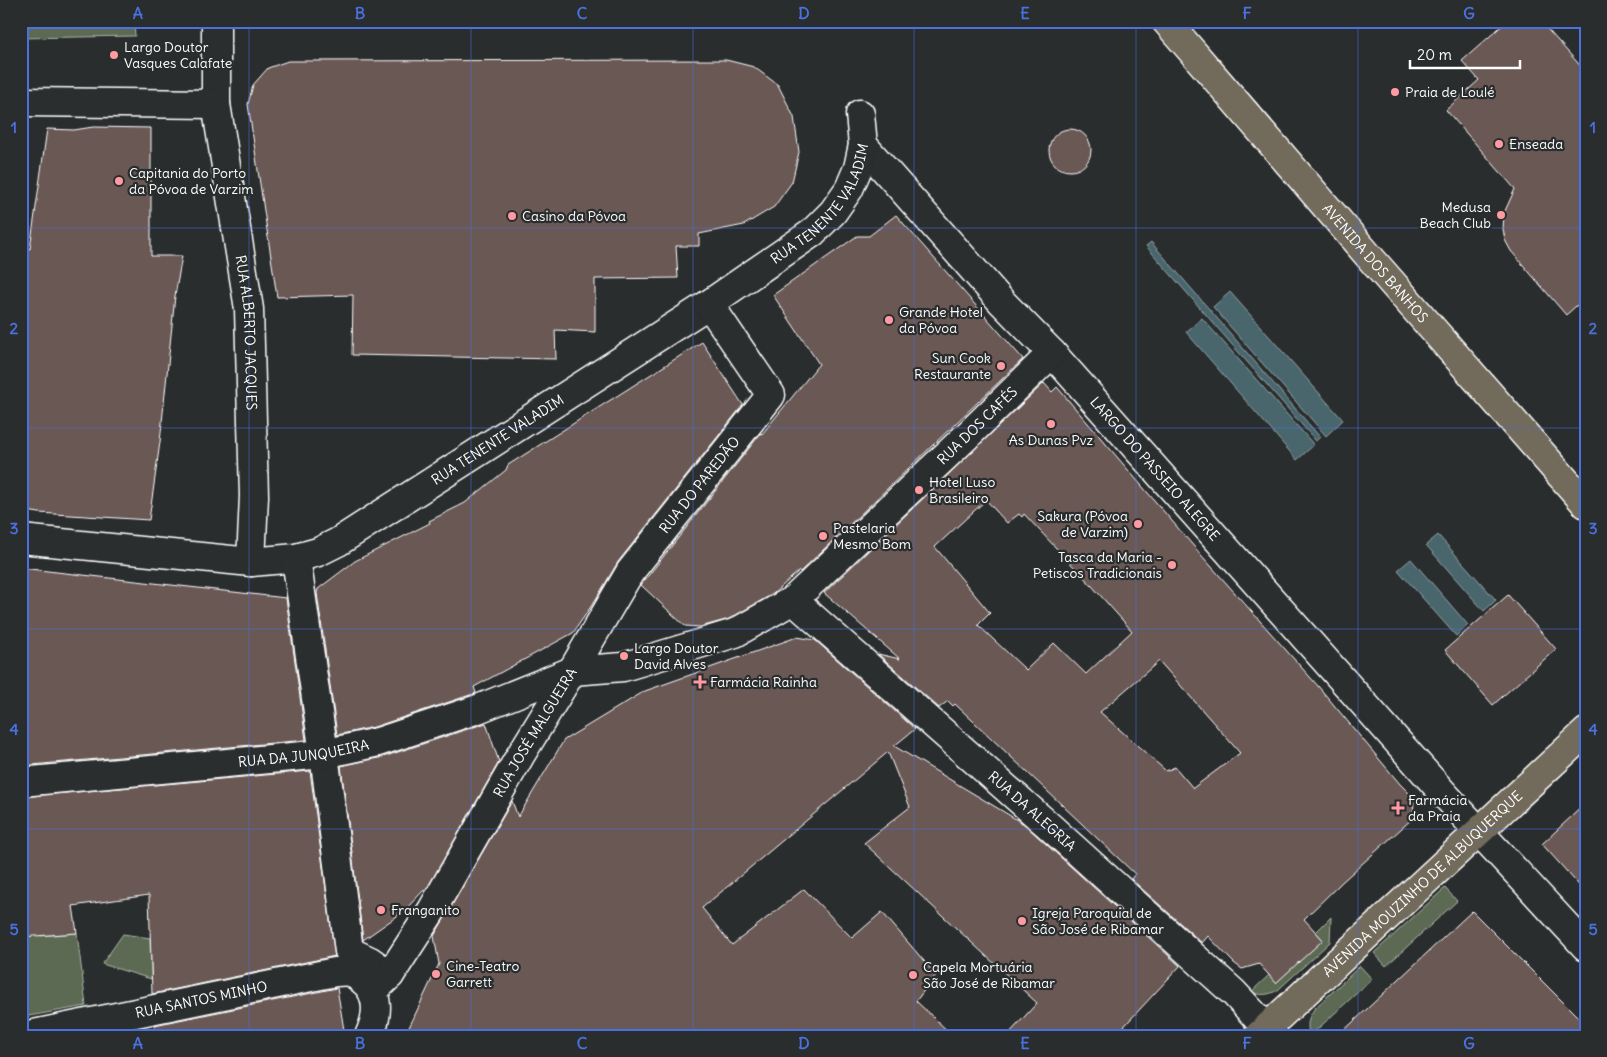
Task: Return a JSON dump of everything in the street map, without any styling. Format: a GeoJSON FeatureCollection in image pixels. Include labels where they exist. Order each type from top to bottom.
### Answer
{"type":"FeatureCollection","features":[{"type":"Feature","properties":{"kind":"main road","name":"AVENIDA DOS BANHOS"},"geometry":{"type":"LineString","coordinates":[[1166,21],[1586,504]]}},
{"type":"Feature","properties":{"kind":"main road","name":"AVENIDA MOUZINHO DE ALBUQUERQUE"},"geometry":{"type":"LineString","coordinates":[[1266,1033],[1478,831],[1586,732]]}},
{"type":"Feature","properties":{"kind":"street","name":"RUA ALBERTO JACQUES"},"geometry":{"type":"LineString","coordinates":[[216,21],[216,104],[249,309],[254,496],[251,562]]}},
{"type":"Feature","properties":{"kind":"street"},"geometry":{"type":"LineString","coordinates":[[21,102],[216,104]]}},
{"type":"Feature","properties":{"kind":"street","name":"RUA TENENTE VALADIM"},"geometry":{"type":"LineString","coordinates":[[21,539],[251,562],[296,558],[318,552],[338,542],[709,304],[812,233],[833,212],[850,188],[858,168],[863,145],[860,114]]}},
{"type":"Feature","properties":{"kind":"street","name":"LARGO DO PASSEIO ALEGRE"},"geometry":{"type":"LineString","coordinates":[[863,145],[1002,302],[1052,353],[1445,795],[1586,947]]}},
{"type":"Feature","properties":{"kind":"street","name":"RUA DO PAREDÃO"},"geometry":{"type":"LineString","coordinates":[[572,671],[630,572],[771,395],[709,304]]}},
{"type":"Feature","properties":{"kind":"street","name":"RUA DOS CAFÉS"},"geometry":{"type":"LineString","coordinates":[[793,600],[1052,353]]}},
{"type":"Feature","properties":{"kind":"street"},"geometry":{"type":"LineString","coordinates":[[296,558],[324,754],[349,951],[370,961],[382,983],[376,999],[376,1012],[369,1036]]}},
{"type":"Feature","properties":{"kind":"street","name":"RUA JOSÉ MALGUEIRA"},"geometry":{"type":"LineString","coordinates":[[382,983],[432,910],[520,756],[572,671],[623,667],[735,633],[793,600]]}},
{"type":"Feature","properties":{"kind":"street","name":"RUA DA ALEGRIA"},"geometry":{"type":"LineString","coordinates":[[793,600],[1048,825],[1234,993],[1266,1033]]}},
{"type":"Feature","properties":{"kind":"street","name":"RUA DA JUNQUEIRA"},"geometry":{"type":"LineString","coordinates":[[21,782],[324,754],[378,742],[478,709],[572,671]]}},
{"type":"Feature","properties":{"kind":"street","name":"RUA SANTOS MINHO"},"geometry":{"type":"LineString","coordinates":[[24,1036],[335,972],[352,972],[366,982],[382,983]]}},
{"type":"Feature","properties":{"kind":"green space"},"geometry":{"type":"Polygon","coordinates":[[[21,21],[134,21],[135,36],[21,38],[21,21]]]}},
{"type":"Feature","properties":{"kind":"green space"},"geometry":{"type":"Polygon","coordinates":[[[30,888],[41,936],[77,933],[86,1006],[23,1017],[21,1005],[21,890],[30,888]]]}},
{"type":"Feature","properties":{"kind":"green space"},"geometry":{"type":"Polygon","coordinates":[[[1445,888],[1457,901],[1386,966],[1374,953],[1445,888]]]}},
{"type":"Feature","properties":{"kind":"green space"},"geometry":{"type":"Polygon","coordinates":[[[1331,917],[1330,942],[1278,990],[1265,994],[1251,992],[1269,975],[1323,940],[1316,932],[1331,917]]]}},
{"type":"Feature","properties":{"kind":"green space"},"geometry":{"type":"Polygon","coordinates":[[[123,934],[150,938],[151,979],[102,964],[123,934]]]}},
{"type":"Feature","properties":{"kind":"green space"},"geometry":{"type":"Polygon","coordinates":[[[1360,966],[1372,979],[1310,1036],[1309,1018],[1315,1008],[1360,966]]]}},
{"type":"Feature","properties":{"kind":"water"},"geometry":{"type":"Polygon","coordinates":[[[1151,242],[1320,437],[1316,441],[1146,246],[1151,242]]]}},
{"type":"Feature","properties":{"kind":"water"},"geometry":{"type":"Polygon","coordinates":[[[1230,292],[1343,420],[1326,436],[1213,307],[1230,292]]]}},
{"type":"Feature","properties":{"kind":"water"},"geometry":{"type":"Polygon","coordinates":[[[1202,318],[1314,445],[1297,460],[1186,332],[1202,318]]]}},
{"type":"Feature","properties":{"kind":"water"},"geometry":{"type":"Polygon","coordinates":[[[1438,535],[1496,600],[1484,611],[1426,545],[1438,535]]]}},
{"type":"Feature","properties":{"kind":"water"},"geometry":{"type":"Polygon","coordinates":[[[1411,559],[1468,625],[1456,636],[1398,570],[1411,559]]]}},
{"type":"Feature","properties":{"kind":"building"},"geometry":{"type":"Polygon","coordinates":[[[1507,21],[1540,21],[1586,72],[1586,297],[1566,315],[1511,251],[1505,240],[1503,229],[1504,213],[1515,189],[1446,110],[1479,80],[1462,61],[1507,21]]]}},
{"type":"Feature","properties":{"kind":"building","name":"Casino da Póvoa"},"geometry":{"type":"Polygon","coordinates":[[[726,60],[754,67],[778,85],[794,117],[799,152],[792,182],[774,207],[744,225],[699,234],[699,246],[676,246],[678,278],[595,279],[595,332],[555,330],[556,359],[352,355],[353,295],[277,297],[248,104],[253,85],[268,68],[288,61],[726,60]]]}},
{"type":"Feature","properties":{"kind":"building"},"geometry":{"type":"Polygon","coordinates":[[[93,127],[151,128],[151,256],[182,256],[175,296],[160,442],[149,520],[39,513],[21,510],[21,245],[30,249],[47,129],[74,130],[93,127]]]}},
{"type":"Feature","properties":{"kind":"building"},"geometry":{"type":"Polygon","coordinates":[[[1070,129],[1085,135],[1091,150],[1085,165],[1070,171],[1055,165],[1049,150],[1055,135],[1070,129]]]}},
{"type":"Feature","properties":{"kind":"building"},"geometry":{"type":"Polygon","coordinates":[[[896,215],[1023,359],[800,572],[773,594],[729,619],[700,627],[685,626],[641,585],[761,433],[819,364],[773,295],[857,236],[869,236],[896,215]]]}},
{"type":"Feature","properties":{"kind":"building"},"geometry":{"type":"Polygon","coordinates":[[[702,342],[743,405],[618,562],[573,633],[474,687],[476,693],[374,727],[337,735],[317,593],[318,589],[355,561],[465,503],[506,470],[508,465],[702,342]]]}},
{"type":"Feature","properties":{"kind":"building"},"geometry":{"type":"Polygon","coordinates":[[[1044,383],[1052,392],[1057,387],[1414,798],[1413,818],[1304,919],[1323,940],[1276,983],[1259,964],[1242,969],[1208,936],[1202,943],[1131,879],[1135,874],[955,704],[953,706],[948,701],[939,708],[878,654],[900,659],[824,593],[1044,383]],[[986,500],[935,547],[990,613],[978,625],[1026,670],[1054,643],[1086,674],[1132,631],[1024,514],[1022,517],[1019,514],[1007,523],[986,500]],[[1159,661],[1100,712],[1166,771],[1175,767],[1193,788],[1240,753],[1159,661]]]}},
{"type":"Feature","properties":{"kind":"building"},"geometry":{"type":"Polygon","coordinates":[[[21,568],[286,598],[306,740],[21,766],[21,568]]]}},
{"type":"Feature","properties":{"kind":"building"},"geometry":{"type":"Polygon","coordinates":[[[1508,595],[1556,649],[1493,705],[1445,650],[1508,595]]]}},
{"type":"Feature","properties":{"kind":"building"},"geometry":{"type":"Polygon","coordinates":[[[797,637],[815,640],[915,729],[894,746],[1024,824],[1180,966],[1115,1036],[1007,1036],[1037,1003],[864,843],[910,807],[888,752],[702,908],[732,945],[804,889],[852,938],[882,912],[936,975],[916,1001],[953,1036],[405,1036],[439,964],[434,936],[512,801],[518,817],[564,740],[645,691],[797,637]]]}},
{"type":"Feature","properties":{"kind":"building"},"geometry":{"type":"Polygon","coordinates":[[[486,723],[499,762],[425,892],[424,890],[403,912],[363,940],[341,766],[383,757],[486,723]]]}},
{"type":"Feature","properties":{"kind":"building"},"geometry":{"type":"Polygon","coordinates":[[[310,771],[335,956],[152,994],[149,895],[73,906],[77,933],[21,937],[21,797],[310,771]]]}},
{"type":"Feature","properties":{"kind":"building"},"geometry":{"type":"Polygon","coordinates":[[[1586,803],[1586,893],[1542,844],[1586,803]]]}},
{"type":"Feature","properties":{"kind":"building"},"geometry":{"type":"Polygon","coordinates":[[[1472,911],[1586,1025],[1586,1036],[1338,1036],[1472,911]]]}},
{"type":"Feature","properties":{"kind":"building"},"geometry":{"type":"Polygon","coordinates":[[[337,988],[345,1036],[155,1036],[154,1025],[337,988]]]}},
{"type":"Feature","properties":{"kind":"place","name":"Largo Doutor Vasques Calafate"},"geometry":{"type":"Point","coordinates":[114,55]}},
{"type":"Feature","properties":{"kind":"place","name":"Praia de Loulé"},"geometry":{"type":"Point","coordinates":[1395,92]}},
{"type":"Feature","properties":{"kind":"place","name":"Enseada"},"geometry":{"type":"Point","coordinates":[1499,144]}},
{"type":"Feature","properties":{"kind":"place","name":"Capitania do Porto da Póvoa de Varzim"},"geometry":{"type":"Point","coordinates":[119,181]}},
{"type":"Feature","properties":{"kind":"place","name":"Medusa Beach Club"},"geometry":{"type":"Point","coordinates":[1501,215]}},
{"type":"Feature","properties":{"kind":"place","name":"Casino da Póvoa"},"geometry":{"type":"Point","coordinates":[512,216]}},
{"type":"Feature","properties":{"kind":"place","name":"Grande Hotel da Póvoa"},"geometry":{"type":"Point","coordinates":[889,320]}},
{"type":"Feature","properties":{"kind":"place","name":"Sun Cook Restaurante"},"geometry":{"type":"Point","coordinates":[1001,366]}},
{"type":"Feature","properties":{"kind":"place","name":"As Dunas Pvz"},"geometry":{"type":"Point","coordinates":[1051,424]}},
{"type":"Feature","properties":{"kind":"place","name":"Hotel Luso Brasileiro"},"geometry":{"type":"Point","coordinates":[919,490]}},
{"type":"Feature","properties":{"kind":"place","name":"Sakura (Póvoa de Varzim)"},"geometry":{"type":"Point","coordinates":[1138,524]}},
{"type":"Feature","properties":{"kind":"place","name":"Pastelaria Mesmo Bom"},"geometry":{"type":"Point","coordinates":[823,536]}},
{"type":"Feature","properties":{"kind":"place","name":"Tasca da Maria - Petiscos Tradicionais"},"geometry":{"type":"Point","coordinates":[1172,565]}},
{"type":"Feature","properties":{"kind":"place","name":"Largo Doutor David Alves"},"geometry":{"type":"Point","coordinates":[624,656]}},
{"type":"Feature","properties":{"kind":"place","name":"Farmácia Rainha"},"geometry":{"type":"Point","coordinates":[700,682]}},
{"type":"Feature","properties":{"kind":"place","name":"Farmácia da Praia"},"geometry":{"type":"Point","coordinates":[1398,808]}},
{"type":"Feature","properties":{"kind":"place","name":"Franganito"},"geometry":{"type":"Point","coordinates":[381,910]}},
{"type":"Feature","properties":{"kind":"place","name":"Igreja Paroquial de São José de Ribamar"},"geometry":{"type":"Point","coordinates":[1022,921]}},
{"type":"Feature","properties":{"kind":"place","name":"Cine-Teatro Garrett"},"geometry":{"type":"Point","coordinates":[436,974]}},
{"type":"Feature","properties":{"kind":"place","name":"Capela Mortuária São José de Ribamar"},"geometry":{"type":"Point","coordinates":[913,975]}}]}
